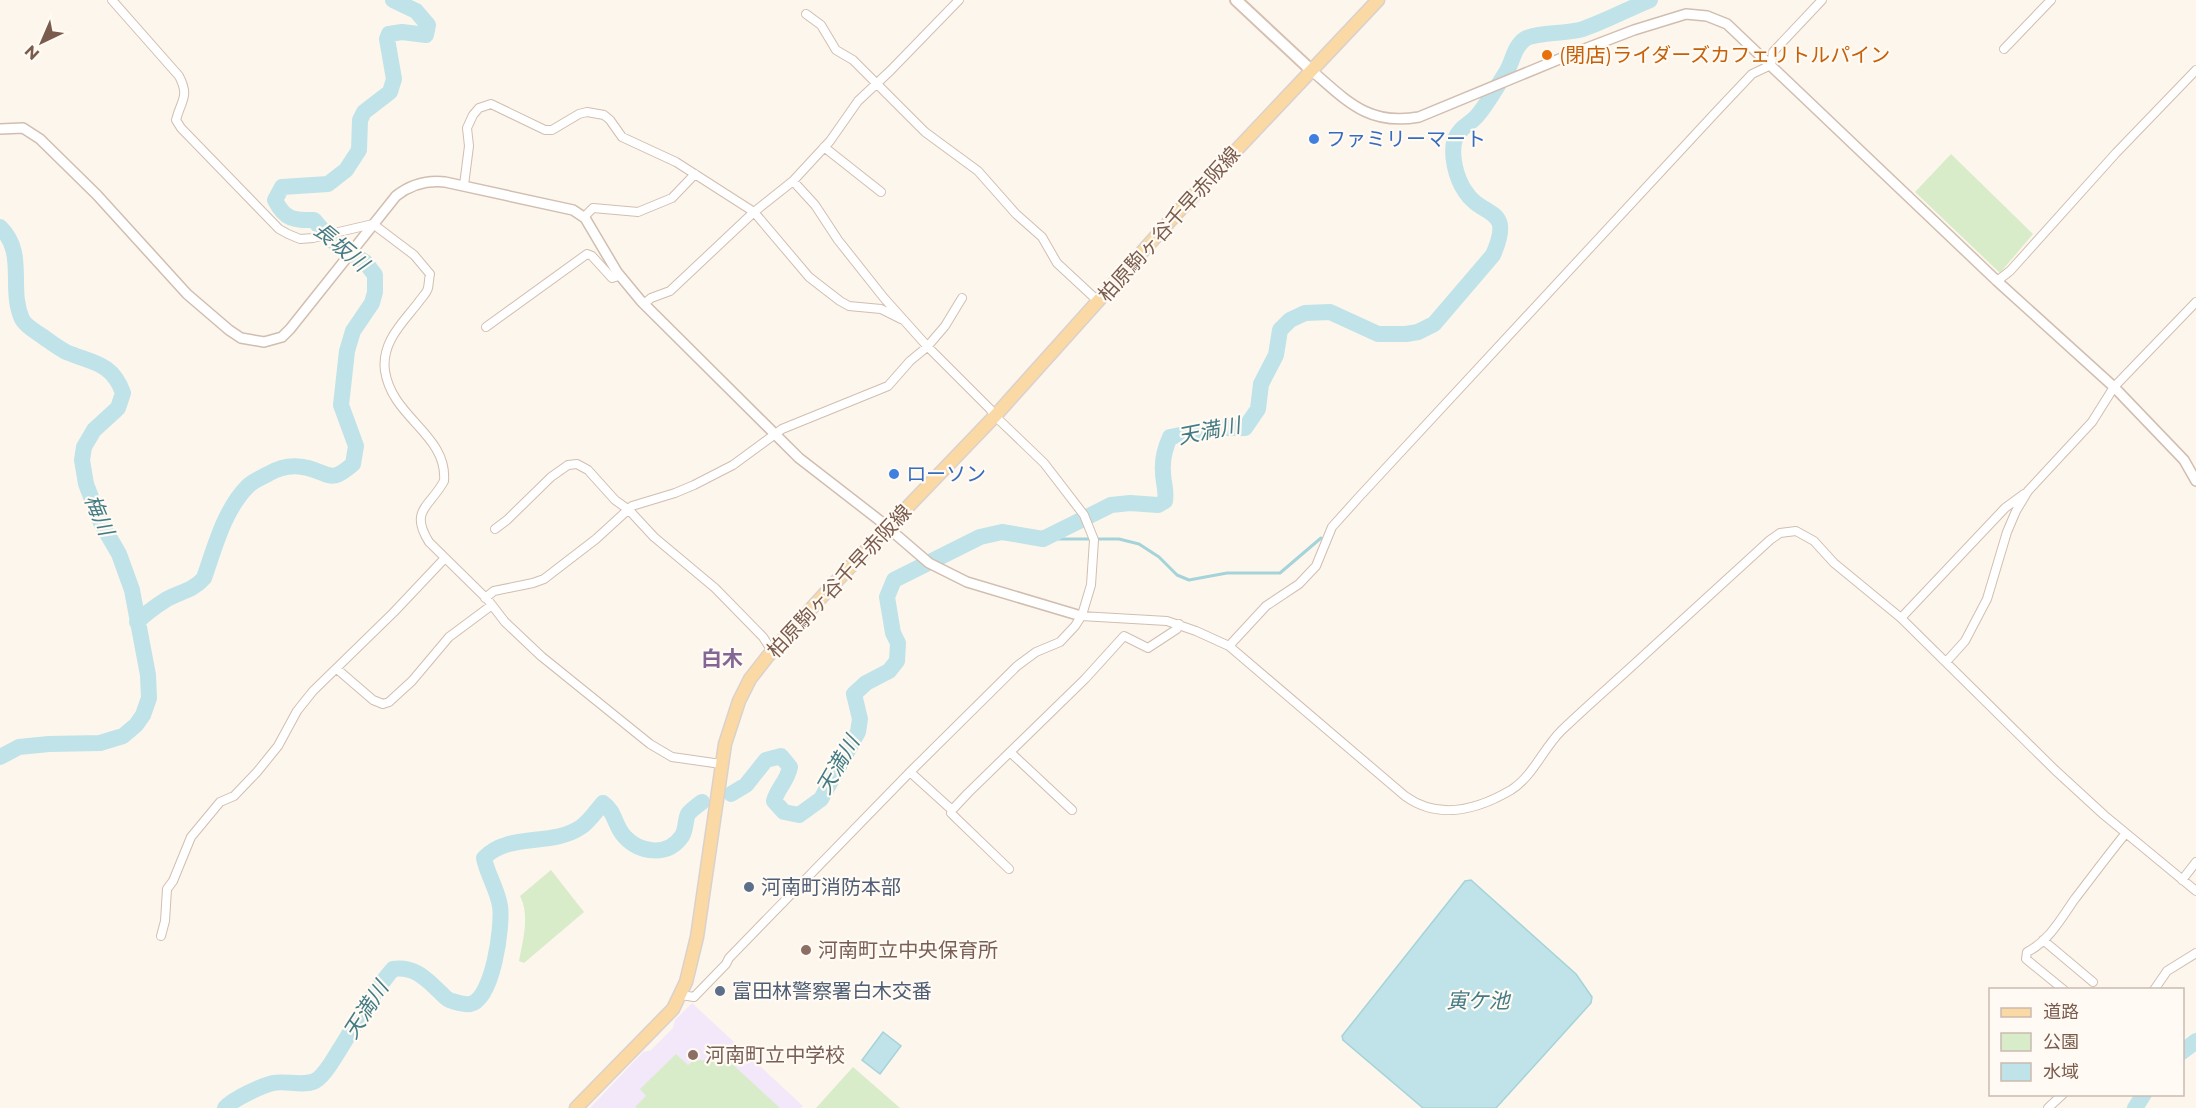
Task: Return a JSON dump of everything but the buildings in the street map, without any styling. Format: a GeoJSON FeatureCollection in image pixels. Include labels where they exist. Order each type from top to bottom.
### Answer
{"type":"FeatureCollection","features":[{"type":"Feature","properties":{"kind":"main road"},"geometry":{"type":"LineString","coordinates":[[1236,0],[1311,70]]}},
{"type":"Feature","properties":{"kind":"main road","name":"柏原駒ヶ谷千早赤阪線"},"geometry":{"type":"LineString","coordinates":[[576,1108],[663,1021],[681,995],[695,948],[721,764],[730,723],[750,679],[772,651],[829,589],[995,416],[1100,302],[1177,213],[1378,0]]}},
{"type":"Feature","properties":{"kind":"street"},"geometry":{"type":"LineString","coordinates":[[112,0],[179,76],[185,90],[185,99],[176,120],[181,128],[279,229],[300,239],[373,224]]}},
{"type":"Feature","properties":{"kind":"street"},"geometry":{"type":"LineString","coordinates":[[644,304],[651,298],[670,291],[754,212],[793,181],[824,147],[858,101],[959,0]]}},
{"type":"Feature","properties":{"kind":"street"},"geometry":{"type":"LineString","coordinates":[[1771,64],[1773,52],[1822,0]]}},
{"type":"Feature","properties":{"kind":"street"},"geometry":{"type":"LineString","coordinates":[[2004,49],[2051,0]]}},
{"type":"Feature","properties":{"kind":"street"},"geometry":{"type":"LineString","coordinates":[[806,14],[821,25],[836,50],[853,60],[925,132],[978,171],[1016,214],[1042,237],[1058,263],[1100,302]]}},
{"type":"Feature","properties":{"kind":"street"},"geometry":{"type":"LineString","coordinates":[[1311,70],[1359,109],[1379,118],[1403,120],[1419,117],[1477,95],[1634,30],[1686,14],[1707,15],[1727,24],[1997,281],[2114,387],[2184,460],[2196,482]]}},
{"type":"Feature","properties":{"kind":"street"},"geometry":{"type":"LineString","coordinates":[[1228,646],[1266,606],[1299,584],[1316,566],[1332,527],[1359,497],[1752,74],[1771,64]]}},
{"type":"Feature","properties":{"kind":"street"},"geometry":{"type":"LineString","coordinates":[[1997,281],[2010,271],[2116,153],[2196,70]]}},
{"type":"Feature","properties":{"kind":"street"},"geometry":{"type":"LineString","coordinates":[[464,185],[469,146],[467,128],[479,108],[491,104],[545,130],[552,130],[579,114],[587,112],[604,115],[622,137],[676,162],[754,212],[809,277],[840,301],[849,306],[881,309],[904,322]]}},
{"type":"Feature","properties":{"kind":"street"},"geometry":{"type":"LineString","coordinates":[[0,129],[23,128],[31,131],[97,195],[187,294],[241,338],[264,342],[282,337],[396,196],[410,187],[433,181],[464,185],[573,210],[584,217],[619,276],[644,304],[774,433],[811,468],[889,528],[929,563],[955,578],[1081,616],[1153,620],[1179,624],[1228,646],[1405,796],[1427,808],[1449,812],[1471,808],[1512,789],[1520,783],[1561,731],[1770,540],[1780,533],[1796,531],[1806,534],[1834,563],[1901,618],[2055,770],[2196,891]]}},
{"type":"Feature","properties":{"kind":"street"},"geometry":{"type":"LineString","coordinates":[[824,147],[881,192]]}},
{"type":"Feature","properties":{"kind":"street"},"geometry":{"type":"LineString","coordinates":[[584,217],[593,208],[638,212],[672,198],[695,174]]}},
{"type":"Feature","properties":{"kind":"street"},"geometry":{"type":"LineString","coordinates":[[681,995],[694,997],[910,772],[1017,666],[1036,652],[1060,642],[1069,635],[1081,616],[1092,572],[1094,540],[1084,515],[1044,463],[904,322],[793,181]]}},
{"type":"Feature","properties":{"kind":"street"},"geometry":{"type":"LineString","coordinates":[[373,224],[414,255],[430,274],[428,290],[399,325],[387,347],[385,369],[390,390],[403,410],[438,449],[442,461],[444,481],[425,505],[419,519],[424,533],[445,558],[492,605],[505,622],[541,656],[664,753],[672,757],[721,764]]}},
{"type":"Feature","properties":{"kind":"street"},"geometry":{"type":"LineString","coordinates":[[486,327],[587,254],[592,256],[612,278],[619,276]]}},
{"type":"Feature","properties":{"kind":"street"},"geometry":{"type":"LineString","coordinates":[[485,598],[494,591],[533,584],[544,579],[596,539],[632,506],[675,493],[733,465],[774,433],[888,386],[945,326],[962,298]]}},
{"type":"Feature","properties":{"kind":"street"},"geometry":{"type":"LineString","coordinates":[[1946,662],[1965,641],[1987,599],[2016,510],[2028,491],[2092,422],[2114,387],[2196,302]]}},
{"type":"Feature","properties":{"kind":"street"},"geometry":{"type":"LineString","coordinates":[[495,529],[551,477],[568,465],[577,464],[588,470],[615,500],[629,510],[654,537],[716,588],[763,637],[772,651]]}},
{"type":"Feature","properties":{"kind":"street"},"geometry":{"type":"LineString","coordinates":[[1901,618],[2005,508],[2028,491]]}},
{"type":"Feature","properties":{"kind":"street"},"geometry":{"type":"LineString","coordinates":[[160,936],[165,921],[167,889],[191,837],[220,802],[234,796],[257,772],[278,746],[297,711],[313,691],[394,612],[445,558]]}},
{"type":"Feature","properties":{"kind":"street"},"geometry":{"type":"LineString","coordinates":[[337,669],[373,700],[383,704],[389,702],[412,681],[449,637],[492,605]]}},
{"type":"Feature","properties":{"kind":"street"},"geometry":{"type":"LineString","coordinates":[[952,810],[1085,679],[1124,636],[1148,648],[1177,629],[1179,624]]}},
{"type":"Feature","properties":{"kind":"street"},"geometry":{"type":"LineString","coordinates":[[1010,752],[1072,810]]}},
{"type":"Feature","properties":{"kind":"street"},"geometry":{"type":"LineString","coordinates":[[910,772],[952,810],[951,813],[1009,869]]}},
{"type":"Feature","properties":{"kind":"street"},"geometry":{"type":"LineString","coordinates":[[2062,988],[2026,959],[2027,952],[2043,940],[2065,916],[2102,862],[2126,833]]}},
{"type":"Feature","properties":{"kind":"street"},"geometry":{"type":"LineString","coordinates":[[2182,880],[2196,862]]}},
{"type":"Feature","properties":{"kind":"street"},"geometry":{"type":"LineString","coordinates":[[2043,940],[2093,982]]}},
{"type":"Feature","properties":{"kind":"street"},"geometry":{"type":"LineString","coordinates":[[2155,988],[2167,971],[2196,953]]}},
{"type":"Feature","properties":{"kind":"street"},"geometry":{"type":"LineString","coordinates":[[2048,1108],[2062,1096]]}},
{"type":"Feature","properties":{"kind":"shaded area","name":"河南町立中学校"},"geometry":{"type":"Polygon","coordinates":[[[692,1003],[803,1106],[801,1108],[590,1108],[643,1052],[651,1050],[673,1028],[675,1020],[692,1003]]]}},
{"type":"Feature","properties":{"kind":"green space"},"geometry":{"type":"Polygon","coordinates":[[[1951,154],[2033,234],[2000,273],[1915,192],[1951,154]]]}},
{"type":"Feature","properties":{"kind":"green space"},"geometry":{"type":"Polygon","coordinates":[[[551,870],[584,912],[524,963],[519,961],[525,919],[520,896],[551,870]]]}},
{"type":"Feature","properties":{"kind":"green space"},"geometry":{"type":"Polygon","coordinates":[[[676,1054],[688,1065],[694,1060],[729,1061],[780,1108],[635,1107],[646,1096],[640,1089],[676,1054]]]}},
{"type":"Feature","properties":{"kind":"green space"},"geometry":{"type":"Polygon","coordinates":[[[853,1067],[900,1108],[816,1108],[853,1067]]]}},
{"type":"Feature","properties":{"kind":"water","name":"寅ケ池"},"geometry":{"type":"Polygon","coordinates":[[[1471,880],[1576,974],[1592,997],[1591,1003],[1496,1108],[1423,1108],[1343,1040],[1342,1036],[1465,881],[1471,880]]]}},
{"type":"Feature","properties":{"kind":"water"},"geometry":{"type":"Polygon","coordinates":[[[883,1032],[901,1046],[880,1074],[862,1060],[883,1032]]]}},
{"type":"Feature","properties":{"kind":"waterway","name":"長坂川"},"geometry":{"type":"LineString","coordinates":[[137,622],[163,602],[191,588],[204,578],[226,517],[250,484],[287,466],[308,468],[331,476],[340,474],[353,464],[356,446],[341,405],[347,351],[353,331],[372,303],[375,292],[375,275],[365,262],[331,240],[314,220],[300,220],[286,215],[275,200],[282,187],[328,184],[346,170],[359,150],[360,120],[364,112],[390,92],[394,79],[387,39],[389,34],[402,32],[426,35],[428,25],[416,11],[393,0]]}},
{"type":"Feature","properties":{"kind":"waterway","name":"天満川"},"geometry":{"type":"LineString","coordinates":[[731,794],[746,785],[766,760],[781,756],[790,767],[774,801],[784,812],[799,815],[821,799],[858,732],[860,719],[854,694],[866,683],[889,671],[897,661],[898,643],[893,633],[887,597],[894,580],[980,537],[1002,532],[1043,539],[1111,505],[1130,503],[1158,505],[1165,501],[1163,463],[1170,437],[1215,428],[1245,428],[1258,409],[1261,384],[1276,355],[1280,330],[1290,320],[1305,313],[1330,312],[1378,334],[1418,332],[1434,324],[1493,255],[1499,239],[1498,220],[1472,200],[1462,186],[1454,159],[1457,135],[1485,106],[1508,70],[1518,46],[1525,39],[1537,35],[1583,29],[1650,0]]}},
{"type":"Feature","properties":{"kind":"waterway","name":"梅川"},"geometry":{"type":"LineString","coordinates":[[0,227],[13,248],[16,295],[23,321],[66,352],[107,369],[123,393],[118,408],[94,430],[84,447],[82,460],[86,484],[101,523],[119,554],[132,590],[148,675],[149,698],[143,715],[136,725],[123,736],[100,743],[19,747],[0,757]]}},
{"type":"Feature","properties":{"kind":"waterway"},"geometry":{"type":"LineString","coordinates":[[1043,539],[1119,539],[1139,544],[1159,557],[1177,575],[1189,580],[1227,573],[1280,573],[1321,538]]}},
{"type":"Feature","properties":{"kind":"waterway","name":"天満川"},"geometry":{"type":"LineString","coordinates":[[225,1108],[241,1097],[268,1085],[278,1082],[308,1083],[318,1079],[330,1065],[371,998],[393,969],[408,970],[420,975],[450,1000],[470,1004],[478,999],[485,990],[495,961],[500,929],[499,899],[484,858],[494,850],[518,842],[570,833],[584,825],[603,803],[610,811],[621,833],[631,842],[638,847],[662,850],[676,843],[682,836],[688,814],[702,802]]}},
{"type":"Feature","properties":{"kind":"waterway"},"geometry":{"type":"LineString","coordinates":[[2184,1050],[2196,1041]]}},
{"type":"Feature","properties":{"kind":"waterway"},"geometry":{"type":"LineString","coordinates":[[2135,1108],[2143,1096]]}},
{"type":"Feature","properties":{"kind":"place","name":"(閉店)ライダーズカフェリトルパイン"},"geometry":{"type":"Point","coordinates":[1547,55]}},
{"type":"Feature","properties":{"kind":"place","name":"ファミリーマート"},"geometry":{"type":"Point","coordinates":[1314,139]}},
{"type":"Feature","properties":{"kind":"place","name":"ローソン"},"geometry":{"type":"Point","coordinates":[894,474]}},
{"type":"Feature","properties":{"kind":"place","name":"河南町消防本部"},"geometry":{"type":"Point","coordinates":[749,887]}},
{"type":"Feature","properties":{"kind":"place","name":"河南町立中央保育所"},"geometry":{"type":"Point","coordinates":[806,950]}},
{"type":"Feature","properties":{"kind":"place","name":"富田林警察署白木交番"},"geometry":{"type":"Point","coordinates":[720,991]}},
{"type":"Feature","properties":{"kind":"place","name":"河南町立中学校"},"geometry":{"type":"Point","coordinates":[693,1055]}},
{"type":"Feature","properties":{"kind":"district","name":"白木"},"geometry":{"type":"Point","coordinates":[722,659]}}]}
